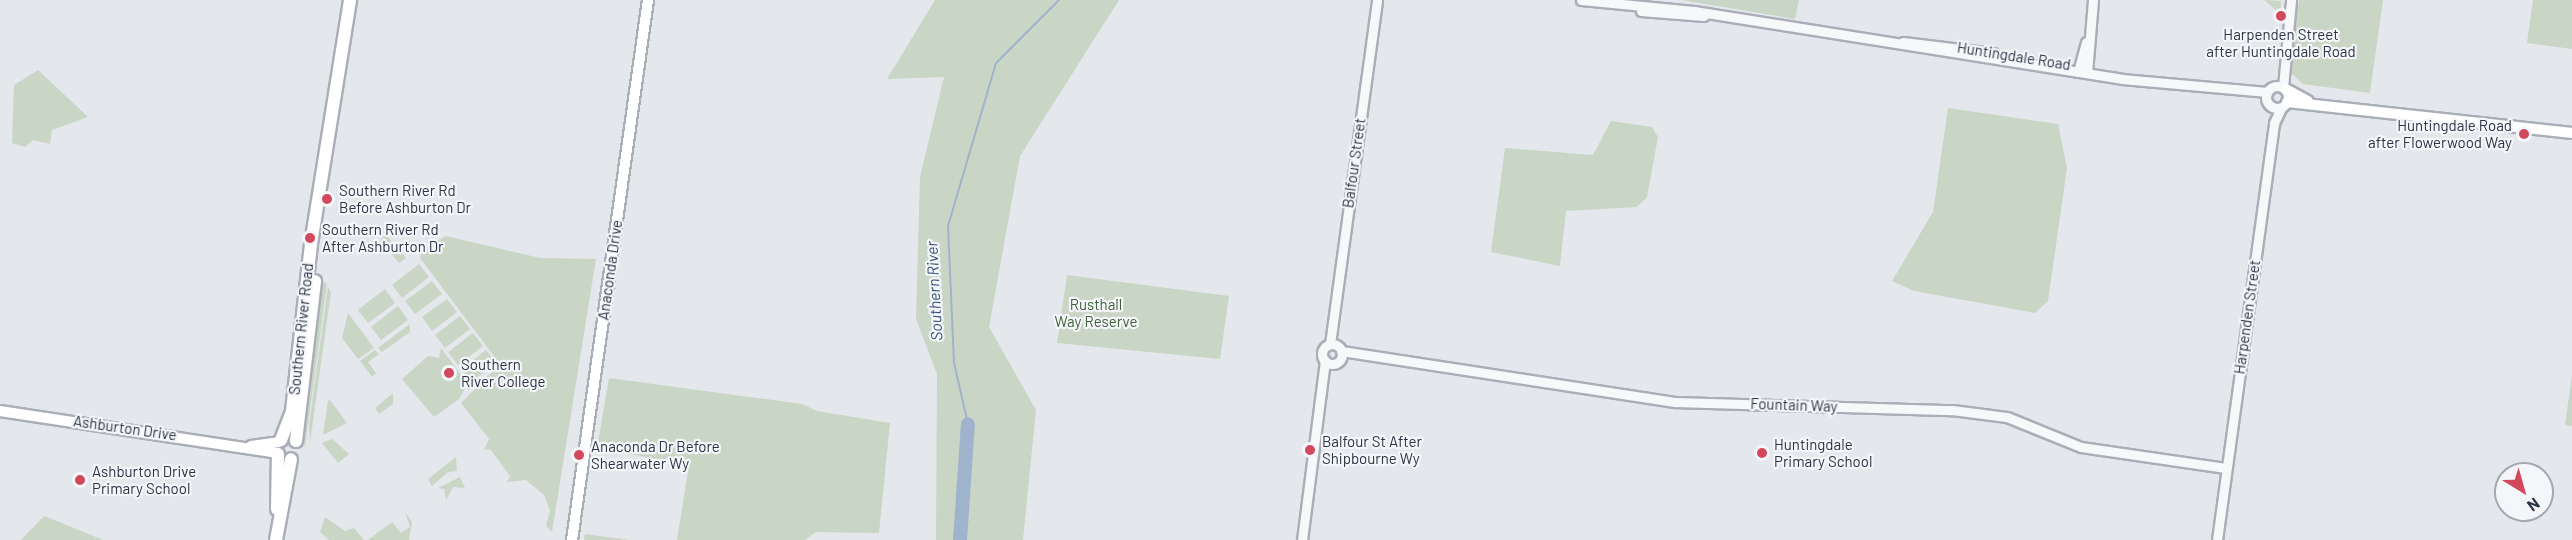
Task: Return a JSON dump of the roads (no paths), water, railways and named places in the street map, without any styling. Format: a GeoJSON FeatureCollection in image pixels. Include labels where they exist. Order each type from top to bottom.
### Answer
{"type":"FeatureCollection","features":[{"type":"Feature","properties":{"kind":"main road","name":"Southern River Road"},"geometry":{"type":"LineString","coordinates":[[277,536],[291,459],[298,453],[296,441],[319,218],[350,0]]}},
{"type":"Feature","properties":{"kind":"main road","name":"Anaconda Drive"},"geometry":{"type":"LineString","coordinates":[[572,540],[648,0]]}},
{"type":"Feature","properties":{"kind":"main road"},"geometry":{"type":"LineString","coordinates":[[2284,88],[2309,102]]}},
{"type":"Feature","properties":{"kind":"main road"},"geometry":{"type":"LineString","coordinates":[[2284,105],[2309,102],[2572,133]]}},
{"type":"Feature","properties":{"kind":"main road","name":"Southern River Road"},"geometry":{"type":"LineString","coordinates":[[277,536],[279,447],[292,411],[311,244],[319,218]]}},
{"type":"Feature","properties":{"kind":"main road","name":"Ashburton Drive"},"geometry":{"type":"LineString","coordinates":[[0,411],[251,446],[279,447]]}},
{"type":"Feature","properties":{"kind":"main road"},"geometry":{"type":"LineString","coordinates":[[291,459],[279,447],[296,441]]}},
{"type":"Feature","properties":{"kind":"street","name":"Huntingdale Road"},"geometry":{"type":"LineString","coordinates":[[1581,0],[1707,15],[2083,69],[2135,79],[2268,96]]}},
{"type":"Feature","properties":{"kind":"street"},"geometry":{"type":"LineString","coordinates":[[2083,69],[2093,0]]}},
{"type":"Feature","properties":{"kind":"street","name":"Harpenden Street"},"geometry":{"type":"LineString","coordinates":[[2274,123],[2284,105],[2283,59],[2291,0]]}},
{"type":"Feature","properties":{"kind":"street","name":"Balfour Street"},"geometry":{"type":"LineString","coordinates":[[1302,540],[1324,386],[1334,354],[1332,321],[1376,2]]}},
{"type":"Feature","properties":{"kind":"street","name":"Harpenden Street"},"geometry":{"type":"LineString","coordinates":[[2215,540],[2274,123],[2268,96],[2283,59]]}},
{"type":"Feature","properties":{"kind":"street"},"geometry":{"type":"LineString","coordinates":[[2268,96],[2284,88]]}},
{"type":"Feature","properties":{"kind":"street"},"geometry":{"type":"LineString","coordinates":[[2268,96],[2284,105]]}},
{"type":"Feature","properties":{"kind":"street","name":"Fountain Way"},"geometry":{"type":"LineString","coordinates":[[1334,354],[1675,402],[1952,410],[2007,417],[2081,447],[2225,468]]}},
{"type":"Feature","properties":{"kind":"waterway","name":"Southern River"},"geometry":{"type":"LineString","coordinates":[[968,424],[954,363],[948,226],[996,63],[1059,0]]}},
{"type":"Feature","properties":{"kind":"waterway","name":"Southern River"},"geometry":{"type":"LineString","coordinates":[[960,540],[968,424]]}},
{"type":"Feature","properties":{"kind":"place","name":"Harpenden Street after Huntingdale Road"},"geometry":{"type":"Point","coordinates":[2281,16]}},
{"type":"Feature","properties":{"kind":"place","name":"Huntingdale Road after Flowerwood Way"},"geometry":{"type":"Point","coordinates":[2524,134]}},
{"type":"Feature","properties":{"kind":"place","name":"Southern River Rd Before Ashburton Dr"},"geometry":{"type":"Point","coordinates":[327,199]}},
{"type":"Feature","properties":{"kind":"place","name":"Southern River Rd After Ashburton Dr"},"geometry":{"type":"Point","coordinates":[310,238]}},
{"type":"Feature","properties":{"kind":"place","name":"Southern River College"},"geometry":{"type":"Point","coordinates":[449,373]}},
{"type":"Feature","properties":{"kind":"place","name":"Balfour St After Shipbourne Wy"},"geometry":{"type":"Point","coordinates":[1310,450]}},
{"type":"Feature","properties":{"kind":"place","name":"Huntingdale Primary School"},"geometry":{"type":"Point","coordinates":[1762,453]}},
{"type":"Feature","properties":{"kind":"place","name":"Anaconda Dr Before Shearwater Wy"},"geometry":{"type":"Point","coordinates":[579,455]}},
{"type":"Feature","properties":{"kind":"place","name":"Ashburton Drive Primary School"},"geometry":{"type":"Point","coordinates":[80,480]}},
{"type":"Feature","properties":{"kind":"park label","name":"Rusthall Way Reserve"},"geometry":{"type":"Point","coordinates":[1096,312]}}]}
